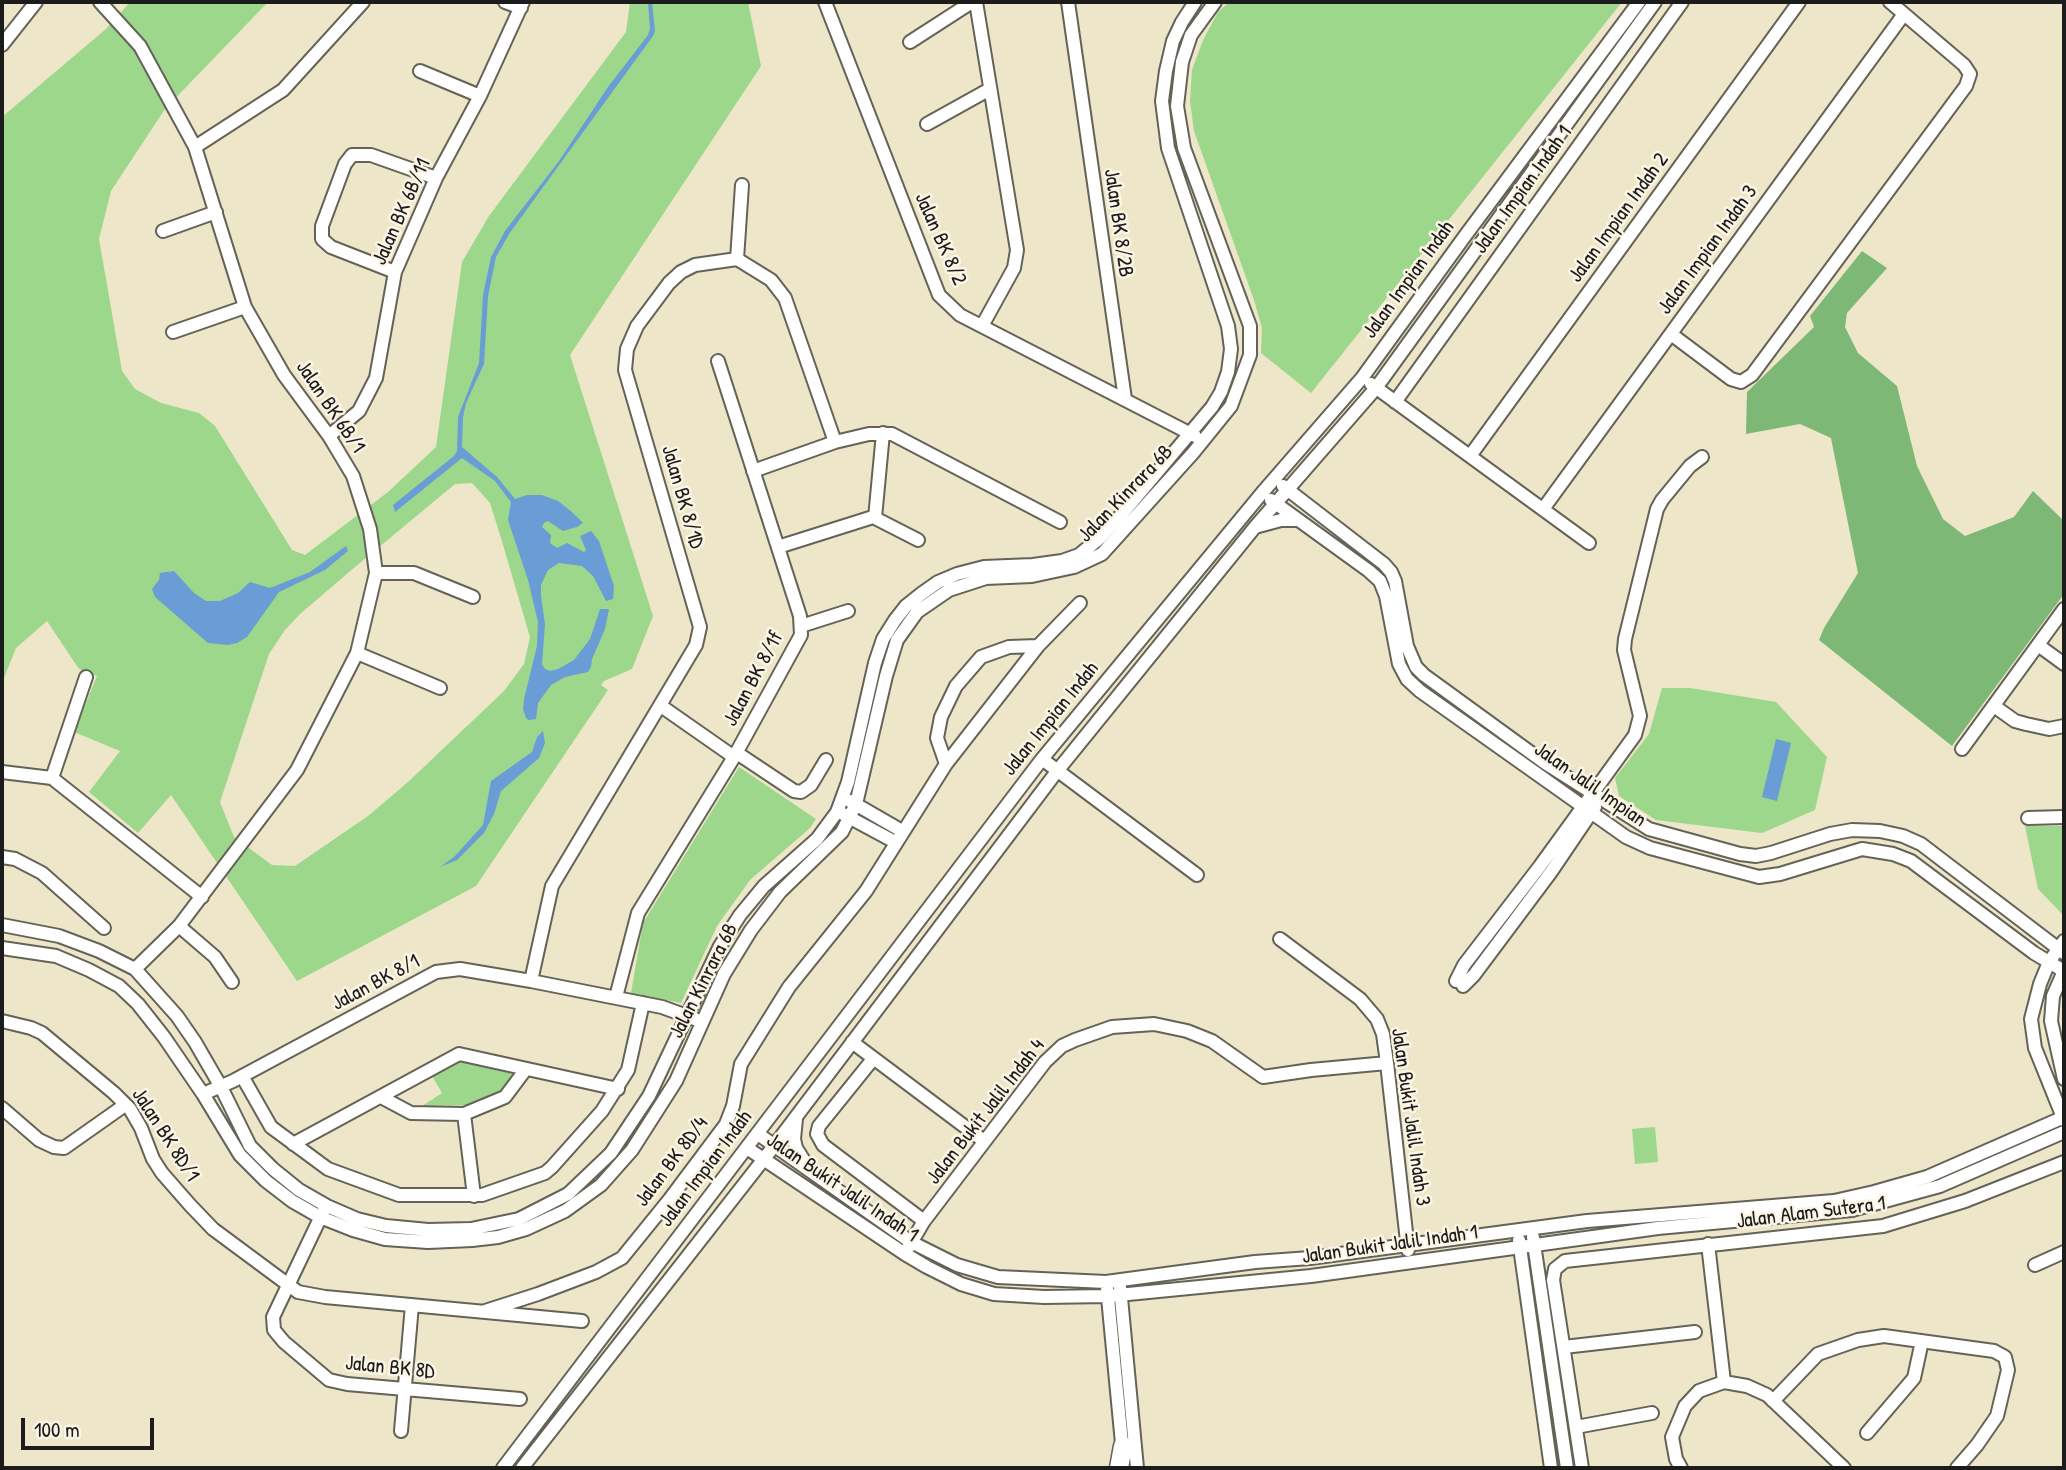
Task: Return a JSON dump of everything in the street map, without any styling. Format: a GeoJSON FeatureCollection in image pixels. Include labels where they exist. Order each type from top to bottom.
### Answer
{"type":"FeatureCollection","features":[{"type":"Feature","properties":{"kind":"highway"},"geometry":{"type":"LineString","coordinates":[[1122,1468],[1123,1446]]}},
{"type":"Feature","properties":{"kind":"street"},"geometry":{"type":"LineString","coordinates":[[2,45],[36,2]]}},
{"type":"Feature","properties":{"kind":"street","name":"Jalan BK 6B/1"},"geometry":{"type":"LineString","coordinates":[[100,2],[140,46],[195,147],[245,307],[284,375],[329,436],[353,476],[370,529],[376,573],[357,653],[297,770],[179,926],[135,969]]}},
{"type":"Feature","properties":{"kind":"street"},"geometry":{"type":"LineString","coordinates":[[195,147],[283,90],[363,2]]}},
{"type":"Feature","properties":{"kind":"street"},"geometry":{"type":"LineString","coordinates":[[505,2],[522,5]]}},
{"type":"Feature","properties":{"kind":"street","name":"Jalan BK 8/2"},"geometry":{"type":"LineString","coordinates":[[825,2],[939,295],[960,315],[1125,399]]}},
{"type":"Feature","properties":{"kind":"street"},"geometry":{"type":"LineString","coordinates":[[910,42],[974,2],[1017,250],[1014,268],[982,326]]}},
{"type":"Feature","properties":{"kind":"street","name":"Jalan BK 8/2B"},"geometry":{"type":"LineString","coordinates":[[1068,2],[1125,399]]}},
{"type":"Feature","properties":{"kind":"street","name":"Jalan Kinrara 6B"},"geometry":{"type":"LineString","coordinates":[[2,948],[56,956],[119,986],[155,1026],[203,1094],[240,1155],[266,1181],[292,1201],[320,1217],[385,1239],[440,1242],[498,1237],[526,1229],[565,1211],[601,1185],[632,1150],[676,1082],[724,974],[751,930],[780,892],[842,832],[850,818],[850,801],[875,663],[883,639],[906,606],[938,582],[957,574],[984,567],[1062,561],[1079,555],[1101,537],[1187,437],[1221,392],[1228,372],[1231,349],[1228,326],[1168,148],[1162,101],[1166,71],[1182,22],[1195,2]]}},
{"type":"Feature","properties":{"kind":"street","name":"Jalan Kinrara 6B"},"geometry":{"type":"LineString","coordinates":[[2,925],[60,936],[99,950],[135,969],[177,1016],[221,1087],[250,1146],[281,1176],[327,1206],[357,1219],[386,1226],[453,1230],[495,1226],[519,1219],[568,1194],[611,1153],[649,1096],[720,946],[740,915],[764,886],[817,839],[837,812],[850,801],[897,640],[918,612],[949,590],[986,578],[1032,576],[1074,568],[1102,554],[1193,453],[1231,406],[1250,355],[1250,326],[1184,148],[1177,106],[1182,62],[1191,35],[1215,2]]}},
{"type":"Feature","properties":{"kind":"street","name":"Jalan Impian Indah"},"geometry":{"type":"LineString","coordinates":[[503,1468],[1042,759],[1262,493],[1362,378],[1639,2]]}},
{"type":"Feature","properties":{"kind":"street","name":"Jalan Impian Indah"},"geometry":{"type":"LineString","coordinates":[[528,1466],[774,1146],[1058,769],[1275,503],[1376,388],[1655,2]]}},
{"type":"Feature","properties":{"kind":"street","name":"Jalan Impian Indah 1"},"geometry":{"type":"LineString","coordinates":[[1395,402],[1682,2]]}},
{"type":"Feature","properties":{"kind":"street","name":"Jalan Impian Indah 2"},"geometry":{"type":"LineString","coordinates":[[1470,456],[1799,2]]}},
{"type":"Feature","properties":{"kind":"street"},"geometry":{"type":"LineString","coordinates":[[1671,334],[1731,379],[1741,382],[1752,375],[1966,86],[1969,74],[1964,65],[1890,2]]}},
{"type":"Feature","properties":{"kind":"street","name":"Jalan BK 6B/11"},"geometry":{"type":"LineString","coordinates":[[329,436],[359,411],[376,378],[395,272],[436,178],[480,96],[522,5]]}},
{"type":"Feature","properties":{"kind":"street","name":"Jalan Impian Indah 3"},"geometry":{"type":"LineString","coordinates":[[1542,509],[1904,14]]}},
{"type":"Feature","properties":{"kind":"street"},"geometry":{"type":"LineString","coordinates":[[420,71],[480,96]]}},
{"type":"Feature","properties":{"kind":"street"},"geometry":{"type":"LineString","coordinates":[[927,124],[990,89]]}},
{"type":"Feature","properties":{"kind":"street"},"geometry":{"type":"LineString","coordinates":[[395,272],[331,247],[322,239],[322,226],[345,164],[352,155],[371,155],[436,178]]}},
{"type":"Feature","properties":{"kind":"street"},"geometry":{"type":"LineString","coordinates":[[742,185],[737,259],[771,280],[785,298],[835,442]]}},
{"type":"Feature","properties":{"kind":"street"},"geometry":{"type":"LineString","coordinates":[[163,231],[216,212]]}},
{"type":"Feature","properties":{"kind":"street","name":"Jalan BK 8/1D"},"geometry":{"type":"LineString","coordinates":[[531,981],[552,886],[696,645],[700,627],[625,370],[627,349],[637,326],[669,283],[681,272],[695,265],[737,259]]}},
{"type":"Feature","properties":{"kind":"street"},"geometry":{"type":"LineString","coordinates":[[173,332],[245,307]]}},
{"type":"Feature","properties":{"kind":"street","name":"Jalan BK 8/1f"},"geometry":{"type":"LineString","coordinates":[[616,997],[638,913],[735,755],[801,635],[800,616],[718,361]]}},
{"type":"Feature","properties":{"kind":"street"},"geometry":{"type":"LineString","coordinates":[[1362,378],[1589,543]]}},
{"type":"Feature","properties":{"kind":"street"},"geometry":{"type":"LineString","coordinates":[[1125,399],[1187,437],[1202,442]]}},
{"type":"Feature","properties":{"kind":"street"},"geometry":{"type":"LineString","coordinates":[[875,518],[883,433]]}},
{"type":"Feature","properties":{"kind":"street"},"geometry":{"type":"LineString","coordinates":[[753,471],[835,442],[883,433],[899,437],[1060,522]]}},
{"type":"Feature","properties":{"kind":"street"},"geometry":{"type":"LineString","coordinates":[[1187,437],[1193,453]]}},
{"type":"Feature","properties":{"kind":"street"},"geometry":{"type":"LineString","coordinates":[[1601,798],[1602,781],[1634,735],[1640,716],[1624,650],[1657,509],[1690,466],[1702,457]]}},
{"type":"Feature","properties":{"kind":"street"},"geometry":{"type":"LineString","coordinates":[[1304,471],[1303,489],[1307,505]]}},
{"type":"Feature","properties":{"kind":"street","name":"Jalan Jalil Impian"},"geometry":{"type":"LineString","coordinates":[[1274,480],[1391,572],[1407,646],[1416,667],[1545,763],[1649,829],[1756,856],[1852,830],[1880,831],[1903,836],[1921,844],[2062,948]]}},
{"type":"Feature","properties":{"kind":"street","name":"Jalan Jalil Impian"},"geometry":{"type":"LineString","coordinates":[[1262,493],[1380,581],[1386,596],[1399,664],[1407,679],[1420,691],[1626,837],[1650,848],[1759,877],[1780,874],[1862,849],[1893,854],[1911,861],[2034,953],[2064,971]]}},
{"type":"Feature","properties":{"kind":"street"},"geometry":{"type":"LineString","coordinates":[[778,547],[875,518],[918,540]]}},
{"type":"Feature","properties":{"kind":"street"},"geometry":{"type":"LineString","coordinates":[[1255,527],[1281,520],[1299,520]]}},
{"type":"Feature","properties":{"kind":"street"},"geometry":{"type":"LineString","coordinates":[[376,573],[414,573],[473,597]]}},
{"type":"Feature","properties":{"kind":"street","name":"Jalan BK 8D/4"},"geometry":{"type":"LineString","coordinates":[[485,1311],[596,1272],[622,1258],[726,1125],[733,1106],[741,1065],[789,988],[866,891],[898,836],[946,764],[1038,646],[1080,603]]}},
{"type":"Feature","properties":{"kind":"street"},"geometry":{"type":"LineString","coordinates":[[1962,749],[2064,609]]}},
{"type":"Feature","properties":{"kind":"street"},"geometry":{"type":"LineString","coordinates":[[801,626],[848,611]]}},
{"type":"Feature","properties":{"kind":"street"},"geometry":{"type":"LineString","coordinates":[[2038,645],[2064,664]]}},
{"type":"Feature","properties":{"kind":"street"},"geometry":{"type":"LineString","coordinates":[[946,764],[937,738],[940,717],[956,686],[981,657],[1009,647],[1038,646]]}},
{"type":"Feature","properties":{"kind":"street"},"geometry":{"type":"LineString","coordinates":[[357,653],[440,688]]}},
{"type":"Feature","properties":{"kind":"street"},"geometry":{"type":"LineString","coordinates":[[51,778],[86,677]]}},
{"type":"Feature","properties":{"kind":"street"},"geometry":{"type":"LineString","coordinates":[[661,706],[794,791],[801,792],[811,785],[826,760]]}},
{"type":"Feature","properties":{"kind":"street"},"geometry":{"type":"LineString","coordinates":[[1994,706],[2015,721],[2049,729],[2064,726]]}},
{"type":"Feature","properties":{"kind":"street"},"geometry":{"type":"LineString","coordinates":[[1042,759],[1197,875]]}},
{"type":"Feature","properties":{"kind":"street"},"geometry":{"type":"LineString","coordinates":[[2,772],[51,778],[202,897]]}},
{"type":"Feature","properties":{"kind":"street"},"geometry":{"type":"LineString","coordinates":[[1574,781],[1602,781]]}},
{"type":"Feature","properties":{"kind":"street"},"geometry":{"type":"LineString","coordinates":[[1460,984],[1588,808],[1601,798],[1602,781]]}},
{"type":"Feature","properties":{"kind":"street"},"geometry":{"type":"LineString","coordinates":[[1566,793],[1577,824]]}},
{"type":"Feature","properties":{"kind":"street"},"geometry":{"type":"LineString","coordinates":[[850,801],[898,836]]}},
{"type":"Feature","properties":{"kind":"street"},"geometry":{"type":"LineString","coordinates":[[837,812],[898,836]]}},
{"type":"Feature","properties":{"kind":"street"},"geometry":{"type":"LineString","coordinates":[[2028,818],[2064,817]]}},
{"type":"Feature","properties":{"kind":"street"},"geometry":{"type":"LineString","coordinates":[[1577,824],[1605,822]]}},
{"type":"Feature","properties":{"kind":"street"},"geometry":{"type":"LineString","coordinates":[[2,857],[15,859],[42,873],[104,928]]}},
{"type":"Feature","properties":{"kind":"street"},"geometry":{"type":"LineString","coordinates":[[179,926],[215,957],[232,982]]}},
{"type":"Feature","properties":{"kind":"street"},"geometry":{"type":"LineString","coordinates":[[2044,936],[2064,933]]}},
{"type":"Feature","properties":{"kind":"street","name":"Jalan Bukit Jalil Indah 3"},"geometry":{"type":"LineString","coordinates":[[1280,939],[1369,1008],[1383,1034],[1409,1262]]}},
{"type":"Feature","properties":{"kind":"street"},"geometry":{"type":"LineString","coordinates":[[2062,948],[2049,962],[2031,1019],[2035,1048],[2049,1088],[2064,1118]]}},
{"type":"Feature","properties":{"kind":"street"},"geometry":{"type":"LineString","coordinates":[[2034,953],[2040,984]]}},
{"type":"Feature","properties":{"kind":"street","name":"Jalan BK 8/1"},"geometry":{"type":"LineString","coordinates":[[203,1094],[221,1087],[436,972],[460,969],[531,981],[662,1007],[702,1022]]}},
{"type":"Feature","properties":{"kind":"street"},"geometry":{"type":"LineString","coordinates":[[2064,971],[2053,996],[2051,1021],[2064,1079]]}},
{"type":"Feature","properties":{"kind":"street"},"geometry":{"type":"LineString","coordinates":[[242,1076],[271,1127],[328,1169],[399,1195],[474,1196],[545,1173],[602,1111],[628,1070],[643,1003]]}},
{"type":"Feature","properties":{"kind":"street","name":"Jalan BK 8D/1"},"geometry":{"type":"LineString","coordinates":[[2,1021],[42,1033],[125,1105],[141,1128],[153,1159],[190,1205],[213,1229],[298,1292],[325,1297],[582,1321]]}},
{"type":"Feature","properties":{"kind":"street","name":"Jalan Bukit Jalil Indah 4"},"geometry":{"type":"LineString","coordinates":[[905,1254],[924,1221],[984,1141],[1045,1062],[1062,1046],[1112,1027],[1154,1024],[1187,1031],[1212,1041],[1263,1077],[1387,1063]]}},
{"type":"Feature","properties":{"kind":"street"},"geometry":{"type":"LineString","coordinates":[[852,1042],[984,1141]]}},
{"type":"Feature","properties":{"kind":"street"},"geometry":{"type":"LineString","coordinates":[[293,1144],[459,1054],[618,1089]]}},
{"type":"Feature","properties":{"kind":"street"},"geometry":{"type":"LineString","coordinates":[[873,1059],[819,1126],[817,1134],[823,1145],[924,1221]]}},
{"type":"Feature","properties":{"kind":"street"},"geometry":{"type":"LineString","coordinates":[[380,1097],[411,1113],[464,1114],[505,1097],[526,1069]]}},
{"type":"Feature","properties":{"kind":"street"},"geometry":{"type":"LineString","coordinates":[[2042,1127],[2052,1104],[2049,1088]]}},
{"type":"Feature","properties":{"kind":"street"},"geometry":{"type":"LineString","coordinates":[[2,1108],[39,1140],[64,1148],[125,1105]]}},
{"type":"Feature","properties":{"kind":"street"},"geometry":{"type":"LineString","coordinates":[[464,1114],[474,1196]]}},
{"type":"Feature","properties":{"kind":"street"},"geometry":{"type":"LineString","coordinates":[[797,1115],[794,1131],[796,1148],[814,1174]]}},
{"type":"Feature","properties":{"kind":"street","name":"Jalan Bukit Jalil Indah 1"},"geometry":{"type":"LineString","coordinates":[[758,1134],[911,1242],[957,1265],[998,1277],[1113,1281],[1532,1228],[1834,1201],[1927,1177],[2064,1118]]}},
{"type":"Feature","properties":{"kind":"street","name":"Jalan Bukit Jalil Indah 1"},"geometry":{"type":"LineString","coordinates":[[747,1148],[905,1254],[961,1284],[994,1294],[1044,1297],[1114,1295],[1311,1276],[1658,1228],[1852,1210],[1940,1186],[2064,1132]]}},
{"type":"Feature","properties":{"kind":"street","name":"Jalan Alam Sutera 1"},"geometry":{"type":"LineString","coordinates":[[1564,1348],[1553,1280],[1555,1269],[1565,1261],[1883,1226],[1965,1201],[2064,1162]]}},
{"type":"Feature","properties":{"kind":"street"},"geometry":{"type":"LineString","coordinates":[[320,1217],[327,1206]]}},
{"type":"Feature","properties":{"kind":"street","name":"Jalan BK 8D"},"geometry":{"type":"LineString","coordinates":[[320,1217],[273,1317],[274,1330],[284,1342],[329,1380],[347,1384],[520,1399]]}},
{"type":"Feature","properties":{"kind":"street"},"geometry":{"type":"LineString","coordinates":[[1532,1228],[1567,1468]]}},
{"type":"Feature","properties":{"kind":"street"},"geometry":{"type":"LineString","coordinates":[[1518,1231],[1551,1468]]}},
{"type":"Feature","properties":{"kind":"street"},"geometry":{"type":"LineString","coordinates":[[1708,1244],[1724,1382]]}},
{"type":"Feature","properties":{"kind":"street"},"geometry":{"type":"LineString","coordinates":[[2035,1265],[2064,1252]]}},
{"type":"Feature","properties":{"kind":"street"},"geometry":{"type":"LineString","coordinates":[[1310,1258],[1311,1276]]}},
{"type":"Feature","properties":{"kind":"street"},"geometry":{"type":"LineString","coordinates":[[1113,1281],[1123,1446]]}},
{"type":"Feature","properties":{"kind":"street"},"geometry":{"type":"LineString","coordinates":[[1114,1295],[1138,1468]]}},
{"type":"Feature","properties":{"kind":"street"},"geometry":{"type":"LineString","coordinates":[[401,1431],[412,1305]]}},
{"type":"Feature","properties":{"kind":"street"},"geometry":{"type":"LineString","coordinates":[[1582,1468],[1564,1348],[1695,1332]]}},
{"type":"Feature","properties":{"kind":"street"},"geometry":{"type":"LineString","coordinates":[[1773,1401],[1818,1354],[1858,1340],[1884,1336],[1994,1351],[2005,1357],[2008,1370],[1997,1416],[1957,1468]]}},
{"type":"Feature","properties":{"kind":"street"},"geometry":{"type":"LineString","coordinates":[[1867,1433],[1914,1378],[1922,1341]]}},
{"type":"Feature","properties":{"kind":"street"},"geometry":{"type":"LineString","coordinates":[[1681,1468],[1676,1459],[1672,1437],[1685,1406],[1699,1391],[1724,1382],[1747,1386],[1767,1395],[1844,1468]]}},
{"type":"Feature","properties":{"kind":"street"},"geometry":{"type":"LineString","coordinates":[[1576,1427],[1651,1413]]}},
{"type":"Feature","properties":{"kind":"green space"},"geometry":{"type":"Polygon","coordinates":[[[130,2],[268,2],[165,109],[111,191],[99,239],[122,371],[135,389],[161,403],[199,413],[215,426],[292,550],[305,555],[388,492],[436,447],[462,262],[489,216],[626,32],[630,2],[748,2],[761,66],[570,355],[653,616],[632,669],[604,681],[601,685],[608,690],[476,886],[297,981],[171,795],[138,833],[89,792],[120,751],[74,732],[97,676],[79,669],[47,621],[16,648],[2,683],[2,117],[106,29],[130,2]],[[472,483],[455,484],[300,614],[269,654],[220,802],[234,837],[272,865],[295,866],[368,816],[504,691],[524,664],[530,637],[490,503],[472,483]]]}},
{"type":"Feature","properties":{"kind":"green space"},"geometry":{"type":"Polygon","coordinates":[[[1229,2],[1622,2],[1311,393],[1261,353],[1262,328],[1254,300],[1194,131],[1190,101],[1192,70],[1203,40],[1218,12],[1229,2]]]}},
{"type":"Feature","properties":{"kind":"green space"},"geometry":{"type":"Polygon","coordinates":[[[1862,251],[1887,268],[1847,313],[1845,327],[1858,353],[1897,386],[1917,466],[1943,519],[1965,536],[2014,517],[2033,491],[2064,518],[2064,594],[1952,746],[1819,640],[1858,573],[1831,438],[1800,424],[1746,434],[1747,392],[1814,327],[1810,316],[1862,251]]]}},
{"type":"Feature","properties":{"kind":"green space"},"geometry":{"type":"Polygon","coordinates":[[[1662,688],[1690,688],[1776,702],[1827,757],[1815,810],[1762,833],[1656,820],[1619,796],[1615,778],[1649,734],[1662,688]]]}},
{"type":"Feature","properties":{"kind":"green space"},"geometry":{"type":"Polygon","coordinates":[[[739,767],[816,819],[810,828],[750,880],[717,926],[681,1003],[631,993],[643,923],[739,767]]]}},
{"type":"Feature","properties":{"kind":"green space"},"geometry":{"type":"Polygon","coordinates":[[[2025,826],[2064,826],[2064,916],[2038,889],[2025,826]]]}},
{"type":"Feature","properties":{"kind":"green space"},"geometry":{"type":"Polygon","coordinates":[[[461,1059],[510,1070],[513,1077],[499,1093],[466,1105],[422,1106],[442,1093],[432,1076],[461,1059]]]}},
{"type":"Feature","properties":{"kind":"green space"},"geometry":{"type":"Polygon","coordinates":[[[1655,1127],[1658,1162],[1635,1164],[1632,1129],[1655,1127]]]}},
{"type":"Feature","properties":{"kind":"water"},"geometry":{"type":"Polygon","coordinates":[[[648,2],[652,2],[655,31],[653,36],[509,234],[496,257],[488,296],[484,364],[466,403],[463,417],[462,447],[497,477],[515,499],[527,495],[542,495],[558,501],[572,512],[583,523],[577,527],[563,531],[548,521],[544,523],[542,527],[551,535],[550,543],[557,548],[567,543],[584,552],[586,550],[580,536],[591,531],[599,541],[614,586],[613,599],[606,601],[593,576],[582,566],[559,563],[548,570],[541,585],[545,624],[542,664],[545,669],[558,669],[574,660],[590,639],[600,609],[609,609],[605,629],[588,672],[565,677],[551,685],[538,703],[536,719],[529,720],[523,709],[537,646],[538,622],[528,580],[508,520],[511,502],[495,481],[462,458],[395,512],[393,505],[457,451],[458,417],[479,363],[483,295],[491,257],[505,231],[559,161],[608,87],[648,35],[648,2]]]}},
{"type":"Feature","properties":{"kind":"water"},"geometry":{"type":"Polygon","coordinates":[[[346,546],[348,551],[325,570],[279,592],[247,637],[228,645],[208,643],[155,597],[152,589],[159,580],[160,573],[174,571],[194,593],[206,601],[220,601],[238,593],[250,582],[270,588],[310,572],[346,546]]]}},
{"type":"Feature","properties":{"kind":"water"},"geometry":{"type":"Polygon","coordinates":[[[543,731],[545,743],[539,758],[501,791],[494,814],[484,833],[457,860],[440,867],[454,857],[483,825],[491,781],[532,752],[537,737],[543,731]]]}},
{"type":"Feature","properties":{"kind":"water"},"geometry":{"type":"Polygon","coordinates":[[[1776,739],[1791,743],[1777,801],[1762,797],[1776,739]]]}}]}
